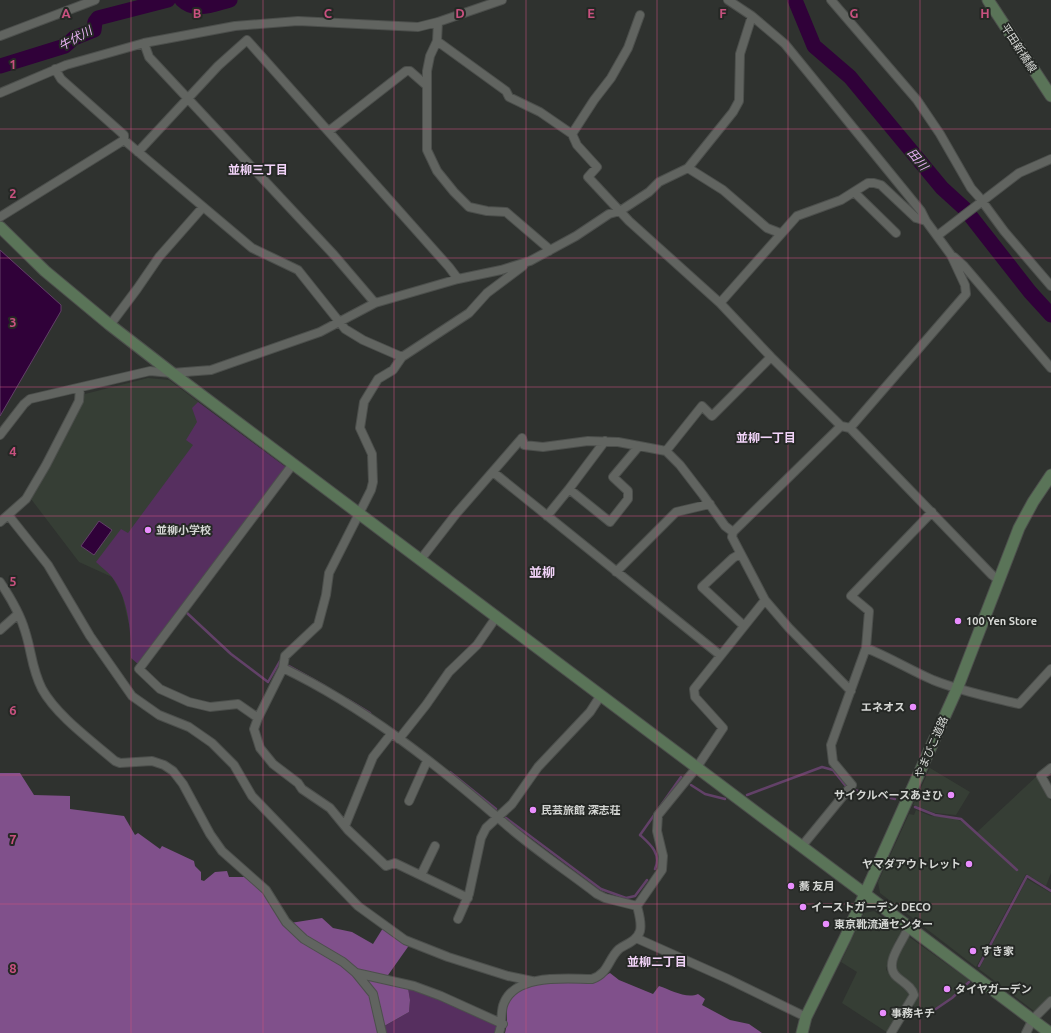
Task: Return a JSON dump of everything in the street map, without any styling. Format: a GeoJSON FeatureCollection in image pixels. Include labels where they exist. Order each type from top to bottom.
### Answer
{"type":"FeatureCollection","features":[{"type":"Feature","properties":{"kind":"street"},"geometry":{"type":"LineString","coordinates":[[0,36],[95,0]]}},
{"type":"Feature","properties":{"kind":"street"},"geometry":{"type":"LineString","coordinates":[[0,93],[55,69],[144,43],[236,26],[298,21],[418,26],[438,22],[502,0]]}},
{"type":"Feature","properties":{"kind":"street"},"geometry":{"type":"LineString","coordinates":[[728,0],[752,16],[785,44],[867,142],[921,211],[926,221],[939,235],[951,255],[965,285],[966,294],[850,428]]}},
{"type":"Feature","properties":{"kind":"street"},"geometry":{"type":"LineString","coordinates":[[831,0],[917,100],[940,134],[971,188],[981,202],[1051,286]]}},
{"type":"Feature","properties":{"kind":"street","name":"平田新橋線"},"geometry":{"type":"LineString","coordinates":[[988,0],[1051,96]]}},
{"type":"Feature","properties":{"kind":"street"},"geometry":{"type":"LineString","coordinates":[[572,134],[594,100],[611,78],[628,48],[640,15]]}},
{"type":"Feature","properties":{"kind":"street"},"geometry":{"type":"LineString","coordinates":[[0,435],[24,404],[30,399],[150,371],[172,373],[211,370],[320,332],[339,320],[375,304],[458,279],[500,270],[530,261],[550,252],[609,214],[620,211],[649,192],[659,182],[688,168],[733,112],[739,101],[740,54],[752,16]]}},
{"type":"Feature","properties":{"kind":"street"},"geometry":{"type":"LineString","coordinates":[[438,22],[437,41],[430,56],[426,85],[427,150],[438,171],[454,192],[470,207],[487,211],[506,212],[548,248],[550,252]]}},
{"type":"Feature","properties":{"kind":"street"},"geometry":{"type":"LineString","coordinates":[[138,152],[188,96],[247,40],[330,131],[458,279]]}},
{"type":"Feature","properties":{"kind":"street"},"geometry":{"type":"LineString","coordinates":[[437,41],[506,91],[509,97],[540,112],[572,134],[577,145],[598,167],[588,177],[620,211],[720,303],[771,358],[841,426],[850,428],[992,576],[1000,580]]}},
{"type":"Feature","properties":{"kind":"street"},"geometry":{"type":"LineString","coordinates":[[144,43],[149,57],[188,96],[334,255],[375,304]]}},
{"type":"Feature","properties":{"kind":"street"},"geometry":{"type":"LineString","coordinates":[[55,69],[61,79],[124,135],[124,140],[252,248],[298,270],[345,329],[363,340],[402,358]]}},
{"type":"Feature","properties":{"kind":"street"},"geometry":{"type":"LineString","coordinates":[[330,131],[406,70],[410,71],[426,85]]}},
{"type":"Feature","properties":{"kind":"street"},"geometry":{"type":"LineString","coordinates":[[0,217],[124,140]]}},
{"type":"Feature","properties":{"kind":"street"},"geometry":{"type":"LineString","coordinates":[[939,235],[1019,173],[1051,159]]}},
{"type":"Feature","properties":{"kind":"street"},"geometry":{"type":"LineString","coordinates":[[688,168],[723,190],[768,228],[780,233]]}},
{"type":"Feature","properties":{"kind":"street"},"geometry":{"type":"LineString","coordinates":[[720,303],[748,274],[755,262],[797,216],[841,200],[868,183],[874,182],[881,185],[916,218],[926,221]]}},
{"type":"Feature","properties":{"kind":"street"},"geometry":{"type":"LineString","coordinates":[[854,192],[896,233]]}},
{"type":"Feature","properties":{"kind":"street"},"geometry":{"type":"LineString","coordinates":[[110,325],[138,289],[159,257],[203,207]]}},
{"type":"Feature","properties":{"kind":"street"},"geometry":{"type":"LineString","coordinates":[[0,227],[45,271],[110,325],[172,373],[1050,1033]]}},
{"type":"Feature","properties":{"kind":"street"},"geometry":{"type":"LineString","coordinates":[[951,255],[964,266],[1051,368]]}},
{"type":"Feature","properties":{"kind":"street"},"geometry":{"type":"LineString","coordinates":[[468,898],[396,862],[386,866],[345,826],[330,808],[302,789],[298,783],[273,764],[260,748],[254,729],[283,668],[285,656],[318,625],[326,595],[329,573],[360,513],[373,482],[372,454],[360,428],[364,402],[378,379],[393,370],[402,358],[469,313],[487,293],[530,261]]}},
{"type":"Feature","properties":{"kind":"street"},"geometry":{"type":"LineString","coordinates":[[666,451],[702,406],[712,416],[771,358]]}},
{"type":"Feature","properties":{"kind":"street"},"geometry":{"type":"LineString","coordinates":[[0,522],[9,516],[26,499],[46,465],[79,401],[80,388]]}},
{"type":"Feature","properties":{"kind":"street"},"geometry":{"type":"LineString","coordinates":[[841,426],[733,532],[732,537],[765,600],[789,628],[851,691]]}},
{"type":"Feature","properties":{"kind":"street"},"geometry":{"type":"LineString","coordinates":[[421,559],[456,514],[522,438],[524,444],[543,448],[588,441],[605,441],[666,451],[680,465],[725,526],[733,532]]}},
{"type":"Feature","properties":{"kind":"street"},"geometry":{"type":"LineString","coordinates":[[548,516],[605,441]]}},
{"type":"Feature","properties":{"kind":"street"},"geometry":{"type":"LineString","coordinates":[[569,489],[610,522],[628,499],[628,491],[613,477],[639,446]]}},
{"type":"Feature","properties":{"kind":"street"},"geometry":{"type":"LineString","coordinates":[[258,718],[238,704],[210,707],[189,702],[160,690],[139,669],[293,464]]}},
{"type":"Feature","properties":{"kind":"street"},"geometry":{"type":"LineString","coordinates":[[493,472],[720,655]]}},
{"type":"Feature","properties":{"kind":"street","name":"やまびこ道路"},"geometry":{"type":"LineString","coordinates":[[802,1033],[806,1017],[864,894],[957,689],[1019,528],[1033,502],[1051,475]]}},
{"type":"Feature","properties":{"kind":"street"},"geometry":{"type":"LineString","coordinates":[[616,572],[676,512],[710,504]]}},
{"type":"Feature","properties":{"kind":"street"},"geometry":{"type":"LineString","coordinates":[[802,846],[852,785],[833,762],[831,745],[866,648],[869,611],[852,596],[932,512]]}},
{"type":"Feature","properties":{"kind":"street"},"geometry":{"type":"LineString","coordinates":[[9,516],[48,565],[90,636],[132,696],[159,715],[189,727],[212,743],[234,765],[252,796],[358,906],[405,940],[448,957],[508,976],[532,981]]}},
{"type":"Feature","properties":{"kind":"street"},"geometry":{"type":"LineString","coordinates":[[740,554],[733,558],[702,587],[744,626]]}},
{"type":"Feature","properties":{"kind":"street"},"geometry":{"type":"LineString","coordinates":[[0,582],[25,630],[32,666],[43,690],[64,716],[115,761],[120,763],[152,761],[164,765],[173,771],[183,784],[210,834],[222,851],[266,890],[286,922],[304,939],[343,962],[356,973],[373,994],[382,1033]]}},
{"type":"Feature","properties":{"kind":"street"},"geometry":{"type":"LineString","coordinates":[[499,1033],[502,1024],[503,1004],[510,993],[532,981],[549,978],[592,980],[597,978],[607,969],[618,950],[636,938],[640,932],[637,906],[662,870],[662,856],[656,831],[658,814],[697,767],[723,728],[696,697],[694,689],[765,600]]}},
{"type":"Feature","properties":{"kind":"street"},"geometry":{"type":"LineString","coordinates":[[0,630],[18,614]]}},
{"type":"Feature","properties":{"kind":"street"},"geometry":{"type":"LineString","coordinates":[[399,739],[426,705],[449,672],[477,645],[497,616]]}},
{"type":"Feature","properties":{"kind":"street"},"geometry":{"type":"LineString","coordinates":[[866,648],[891,658],[931,679],[957,689],[1019,704],[1051,669]]}},
{"type":"Feature","properties":{"kind":"street"},"geometry":{"type":"LineString","coordinates":[[283,668],[308,680],[363,713],[428,761],[498,816],[502,822],[597,894],[637,906]]}},
{"type":"Feature","properties":{"kind":"street"},"geometry":{"type":"LineString","coordinates":[[458,919],[468,898],[481,838],[486,828],[512,804],[538,766],[590,712],[600,694]]}},
{"type":"Feature","properties":{"kind":"street"},"geometry":{"type":"LineString","coordinates":[[345,826],[373,757],[391,734]]}},
{"type":"Feature","properties":{"kind":"street"},"geometry":{"type":"LineString","coordinates":[[409,801],[428,761]]}},
{"type":"Feature","properties":{"kind":"street"},"geometry":{"type":"LineString","coordinates":[[1051,768],[1041,776],[1051,794]]}},
{"type":"Feature","properties":{"kind":"street"},"geometry":{"type":"LineString","coordinates":[[421,875],[434,855],[435,846]]}},
{"type":"Feature","properties":{"kind":"street"},"geometry":{"type":"LineString","coordinates":[[891,1033],[914,995],[913,990],[893,973],[891,968],[899,944],[909,926]]}},
{"type":"Feature","properties":{"kind":"street"},"geometry":{"type":"LineString","coordinates":[[636,938],[728,979],[806,1017]]}},
{"type":"Feature","properties":{"kind":"street"},"geometry":{"type":"LineString","coordinates":[[356,973],[414,986],[502,1024]]}},
{"type":"Feature","properties":{"kind":"street"},"geometry":{"type":"LineString","coordinates":[[1026,1033],[1033,1019],[1051,1001]]}},
{"type":"Feature","properties":{"kind":"shaded area"},"geometry":{"type":"Polygon","coordinates":[[[0,250],[61,305],[61,311],[0,416],[0,250]]]}},
{"type":"Feature","properties":{"kind":"shaded area","name":"並柳小学校"},"geometry":{"type":"Polygon","coordinates":[[[148,378],[169,380],[287,468],[138,664],[131,658],[131,633],[122,595],[112,577],[79,562],[31,499],[76,415],[85,394],[148,378]]]}},
{"type":"Feature","properties":{"kind":"shaded area"},"geometry":{"type":"Polygon","coordinates":[[[198,402],[287,468],[138,664],[131,658],[128,616],[122,595],[109,573],[96,562],[121,529],[128,533],[193,445],[186,440],[197,422],[192,408],[198,402]]]}},
{"type":"Feature","properties":{"kind":"shaded area"},"geometry":{"type":"Polygon","coordinates":[[[99,521],[112,530],[94,555],[81,546],[99,521]]]}},
{"type":"Feature","properties":{"kind":"shaded area"},"geometry":{"type":"Polygon","coordinates":[[[930,768],[970,792],[956,815],[935,813],[913,805],[930,768]]]}},
{"type":"Feature","properties":{"kind":"shaded area"},"geometry":{"type":"Polygon","coordinates":[[[0,773],[20,773],[34,795],[70,796],[70,809],[124,816],[135,835],[138,833],[160,849],[162,846],[194,861],[195,866],[201,872],[201,880],[204,881],[215,872],[227,871],[229,877],[249,877],[265,892],[284,924],[322,918],[333,928],[352,932],[373,944],[383,928],[410,944],[386,978],[408,988],[410,1000],[409,1012],[379,1029],[380,1033],[0,1033],[0,773]]]}},
{"type":"Feature","properties":{"kind":"shaded area"},"geometry":{"type":"Polygon","coordinates":[[[1038,775],[1051,801],[1051,873],[1046,886],[1026,874],[976,967],[880,893],[878,882],[909,814],[914,815],[916,810],[931,816],[954,818],[967,824],[976,833],[1038,775]]]}},
{"type":"Feature","properties":{"kind":"shaded area"},"geometry":{"type":"Polygon","coordinates":[[[1027,879],[1051,893],[1051,996],[1034,1011],[979,969],[1027,879]]]}},
{"type":"Feature","properties":{"kind":"shaded area"},"geometry":{"type":"Polygon","coordinates":[[[874,911],[901,932],[895,942],[886,970],[912,996],[888,1033],[842,1003],[857,972],[841,962],[864,913],[874,911]]]}},
{"type":"Feature","properties":{"kind":"shaded area"},"geometry":{"type":"Polygon","coordinates":[[[908,936],[969,980],[950,999],[920,1017],[913,1004],[917,998],[896,972],[895,968],[903,944],[908,936]]]}},
{"type":"Feature","properties":{"kind":"shaded area"},"geometry":{"type":"Polygon","coordinates":[[[610,973],[619,980],[653,994],[659,986],[684,995],[698,994],[705,999],[702,1005],[730,1020],[749,1024],[762,1033],[505,1033],[507,1024],[507,1004],[513,994],[526,987],[557,981],[592,983],[610,973]]]}},
{"type":"Feature","properties":{"kind":"shaded area"},"geometry":{"type":"Polygon","coordinates":[[[408,988],[442,1000],[493,1022],[497,1026],[495,1033],[383,1033],[383,1027],[409,1012],[410,1000],[408,988]]]}},
{"type":"Feature","properties":{"kind":"waterway","name":"牛伏川"},"geometry":{"type":"LineString","coordinates":[[0,66],[65,46],[74,38],[94,30],[95,22],[98,18],[168,0]]}},
{"type":"Feature","properties":{"kind":"waterway","name":"牛伏川"},"geometry":{"type":"LineString","coordinates":[[182,0],[187,4],[199,7],[230,0]]}},
{"type":"Feature","properties":{"kind":"waterway","name":"田川"},"geometry":{"type":"LineString","coordinates":[[795,0],[814,46],[850,77],[942,188],[965,209],[1030,292],[1051,315]]}},
{"type":"Feature","properties":{"kind":"waterway"},"geometry":{"type":"LineString","coordinates":[[187,613],[231,654],[268,682],[280,661]]}},
{"type":"Feature","properties":{"kind":"waterway"},"geometry":{"type":"LineString","coordinates":[[289,666],[325,686]]}},
{"type":"Feature","properties":{"kind":"waterway"},"geometry":{"type":"LineString","coordinates":[[347,699],[370,713]]}},
{"type":"Feature","properties":{"kind":"waterway"},"geometry":{"type":"LineString","coordinates":[[747,795],[822,767],[833,770],[845,785]]}},
{"type":"Feature","properties":{"kind":"waterway"},"geometry":{"type":"LineString","coordinates":[[450,772],[496,809]]}},
{"type":"Feature","properties":{"kind":"waterway"},"geometry":{"type":"LineString","coordinates":[[655,869],[657,864],[656,854],[651,846],[640,835],[681,777]]}},
{"type":"Feature","properties":{"kind":"waterway"},"geometry":{"type":"LineString","coordinates":[[691,785],[705,794],[725,799]]}},
{"type":"Feature","properties":{"kind":"waterway"},"geometry":{"type":"LineString","coordinates":[[854,790],[895,799]]}},
{"type":"Feature","properties":{"kind":"waterway"},"geometry":{"type":"LineString","coordinates":[[915,807],[935,815],[961,819],[1017,870]]}},
{"type":"Feature","properties":{"kind":"waterway"},"geometry":{"type":"LineString","coordinates":[[506,818],[601,889],[626,898],[635,896],[647,880]]}},
{"type":"Feature","properties":{"kind":"waterway"},"geometry":{"type":"LineString","coordinates":[[979,966],[1027,876],[1051,891]]}},
{"type":"Feature","properties":{"kind":"waterway"},"geometry":{"type":"LineString","coordinates":[[927,1015],[952,998],[969,982]]}},
{"type":"Feature","properties":{"kind":"place","name":"並柳小学校"},"geometry":{"type":"Point","coordinates":[148,530]}},
{"type":"Feature","properties":{"kind":"place","name":"100 Yen Store"},"geometry":{"type":"Point","coordinates":[958,621]}},
{"type":"Feature","properties":{"kind":"place","name":"エネオス"},"geometry":{"type":"Point","coordinates":[913,707]}},
{"type":"Feature","properties":{"kind":"place","name":"サイクルベースあさひ"},"geometry":{"type":"Point","coordinates":[951,795]}},
{"type":"Feature","properties":{"kind":"place","name":"民芸旅館 深志荘"},"geometry":{"type":"Point","coordinates":[533,810]}},
{"type":"Feature","properties":{"kind":"place","name":"ヤマダアウトレット"},"geometry":{"type":"Point","coordinates":[969,864]}},
{"type":"Feature","properties":{"kind":"place","name":"蕎 友月"},"geometry":{"type":"Point","coordinates":[791,886]}},
{"type":"Feature","properties":{"kind":"place","name":"イーストガーデン DECO"},"geometry":{"type":"Point","coordinates":[803,907]}},
{"type":"Feature","properties":{"kind":"place","name":"東京靴流通センター"},"geometry":{"type":"Point","coordinates":[826,924]}},
{"type":"Feature","properties":{"kind":"place","name":"すき家"},"geometry":{"type":"Point","coordinates":[973,951]}},
{"type":"Feature","properties":{"kind":"place","name":"タイヤガーデン"},"geometry":{"type":"Point","coordinates":[947,989]}},
{"type":"Feature","properties":{"kind":"place","name":"事務キチ"},"geometry":{"type":"Point","coordinates":[883,1013]}},
{"type":"Feature","properties":{"kind":"district","name":"並柳三丁目"},"geometry":{"type":"Point","coordinates":[258,169]}},
{"type":"Feature","properties":{"kind":"district","name":"並柳一丁目"},"geometry":{"type":"Point","coordinates":[766,437]}},
{"type":"Feature","properties":{"kind":"district","name":"並柳"},"geometry":{"type":"Point","coordinates":[542,572]}},
{"type":"Feature","properties":{"kind":"district","name":"並柳二丁目"},"geometry":{"type":"Point","coordinates":[657,961]}}]}
